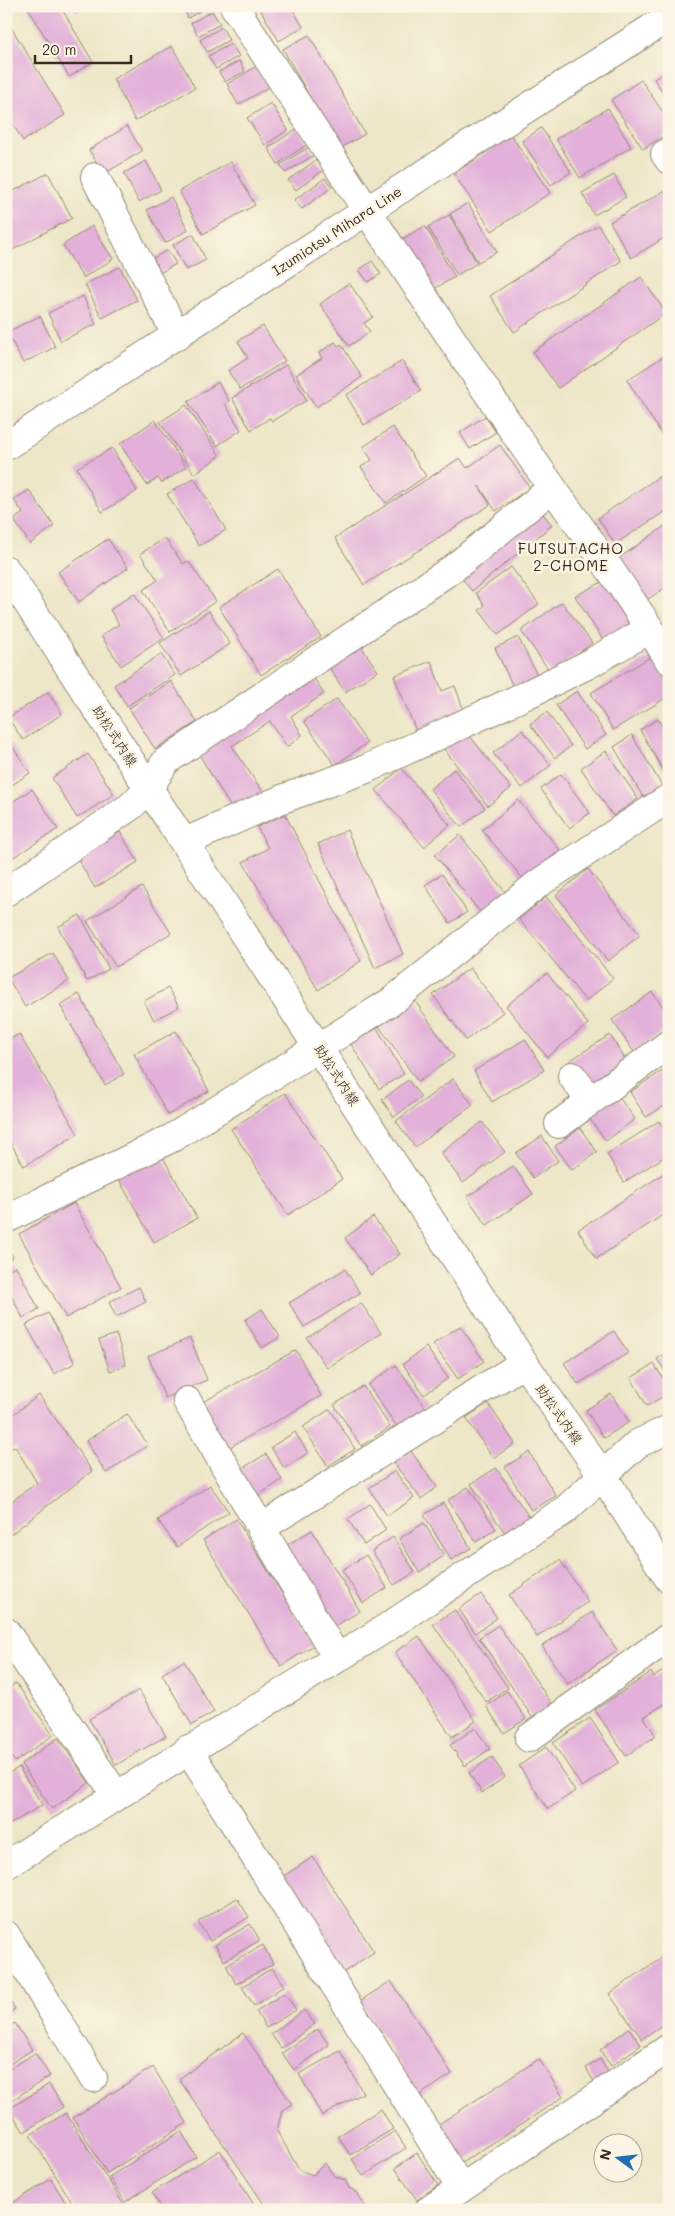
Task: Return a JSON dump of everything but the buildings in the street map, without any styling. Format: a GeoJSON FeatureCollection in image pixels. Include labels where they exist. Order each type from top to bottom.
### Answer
{"type":"FeatureCollection","features":[{"type":"Feature","properties":{"kind":"street"},"geometry":{"type":"LineString","coordinates":[[234,6],[365,212],[650,629],[669,660]]}},
{"type":"Feature","properties":{"kind":"street","name":"Izumiotsu Mihara Line"},"geometry":{"type":"LineString","coordinates":[[6,446],[669,17]]}},
{"type":"Feature","properties":{"kind":"street"},"geometry":{"type":"LineString","coordinates":[[669,152],[665,154],[669,160]]}},
{"type":"Feature","properties":{"kind":"street"},"geometry":{"type":"LineString","coordinates":[[94,177],[177,336]]}},
{"type":"Feature","properties":{"kind":"street"},"geometry":{"type":"LineString","coordinates":[[8,886],[131,806],[149,788],[166,761],[455,567],[552,488]]}},
{"type":"Feature","properties":{"kind":"street","name":"助松式内線"},"geometry":{"type":"LineString","coordinates":[[6,570],[524,1363],[603,1476],[669,1579]]}},
{"type":"Feature","properties":{"kind":"street"},"geometry":{"type":"LineString","coordinates":[[185,842],[282,798],[366,769],[535,691],[650,629]]}},
{"type":"Feature","properties":{"kind":"street"},"geometry":{"type":"LineString","coordinates":[[6,1219],[172,1138],[319,1047],[392,1000],[539,883],[669,798]]}},
{"type":"Feature","properties":{"kind":"street"},"geometry":{"type":"LineString","coordinates":[[559,1124],[669,1044]]}},
{"type":"Feature","properties":{"kind":"street"},"geometry":{"type":"LineString","coordinates":[[572,1076],[590,1100]]}},
{"type":"Feature","properties":{"kind":"street"},"geometry":{"type":"LineString","coordinates":[[261,1528],[524,1363]]}},
{"type":"Feature","properties":{"kind":"street"},"geometry":{"type":"LineString","coordinates":[[187,1401],[337,1658]]}},
{"type":"Feature","properties":{"kind":"street"},"geometry":{"type":"LineString","coordinates":[[6,1865],[188,1749],[337,1658],[565,1510],[637,1444],[669,1429]]}},
{"type":"Feature","properties":{"kind":"street"},"geometry":{"type":"LineString","coordinates":[[6,1632],[116,1795]]}},
{"type":"Feature","properties":{"kind":"street"},"geometry":{"type":"LineString","coordinates":[[529,1738],[669,1637]]}},
{"type":"Feature","properties":{"kind":"street"},"geometry":{"type":"LineString","coordinates":[[188,1749],[461,2188]]}},
{"type":"Feature","properties":{"kind":"street"},"geometry":{"type":"LineString","coordinates":[[6,1935],[93,2078]]}},
{"type":"Feature","properties":{"kind":"street"},"geometry":{"type":"LineString","coordinates":[[429,2210],[669,2048]]}},
{"type":"Feature","properties":{"kind":"district","name":"FUTSUTACHO 2-CHOME"},"geometry":{"type":"Point","coordinates":[571,558]}}]}
